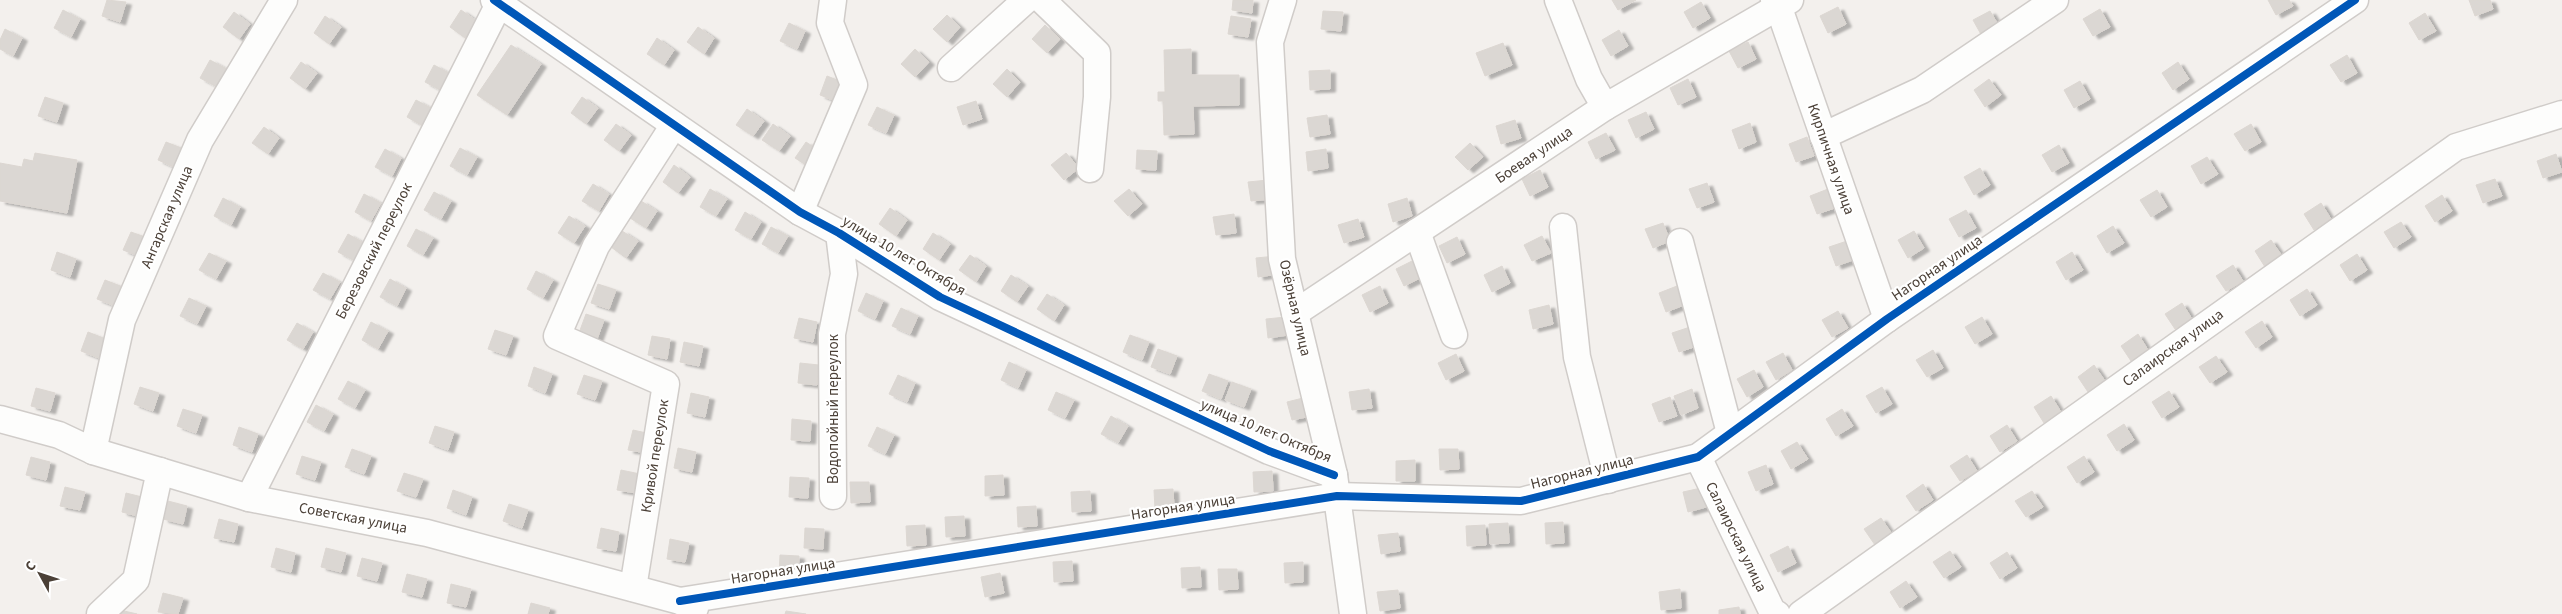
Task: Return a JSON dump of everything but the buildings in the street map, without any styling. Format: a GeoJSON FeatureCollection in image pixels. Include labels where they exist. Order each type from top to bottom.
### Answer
{"type":"FeatureCollection","features":[{"type":"Feature","properties":{"kind":"street","name":"Ангарская улица"},"geometry":{"type":"LineString","coordinates":[[93,451],[122,320],[200,140],[284,0]]}},
{"type":"Feature","properties":{"kind":"street"},"geometry":{"type":"LineString","coordinates":[[800,212],[854,85],[830,23],[833,0]]}},
{"type":"Feature","properties":{"kind":"street"},"geometry":{"type":"LineString","coordinates":[[951,68],[1026,0]]}},
{"type":"Feature","properties":{"kind":"street"},"geometry":{"type":"LineString","coordinates":[[1042,0],[1096,53],[1097,97],[1090,169]]}},
{"type":"Feature","properties":{"kind":"street","name":"Озёрная улица"},"geometry":{"type":"LineString","coordinates":[[1283,0],[1270,42],[1282,259],[1335,485],[1353,614]]}},
{"type":"Feature","properties":{"kind":"street"},"geometry":{"type":"LineString","coordinates":[[1558,0],[1589,79],[1605,107]]}},
{"type":"Feature","properties":{"kind":"street"},"geometry":{"type":"LineString","coordinates":[[1823,136],[1922,90],[2055,0]]}},
{"type":"Feature","properties":{"kind":"street","name":"Нагорная улица"},"geometry":{"type":"LineString","coordinates":[[680,601],[1335,485],[1521,501],[1698,457],[1887,319],[2355,0]]}},
{"type":"Feature","properties":{"kind":"street","name":"улица 10 лет Октября"},"geometry":{"type":"LineString","coordinates":[[497,2],[800,212],[839,233],[940,297],[1269,450],[1335,485]]}},
{"type":"Feature","properties":{"kind":"street","name":"Березовский переулок"},"geometry":{"type":"LineString","coordinates":[[250,498],[497,2]]}},
{"type":"Feature","properties":{"kind":"street","name":"Боевая улица"},"geometry":{"type":"LineString","coordinates":[[1296,313],[1605,107],[1781,3]]}},
{"type":"Feature","properties":{"kind":"street","name":"Кирпичная улица"},"geometry":{"type":"LineString","coordinates":[[1781,3],[1823,136],[1887,319]]}},
{"type":"Feature","properties":{"kind":"street","name":"Салаирская улица"},"geometry":{"type":"LineString","coordinates":[[1801,614],[2456,147],[2562,114]]}},
{"type":"Feature","properties":{"kind":"street","name":"Кривой переулок"},"geometry":{"type":"LineString","coordinates":[[633,588],[666,384],[557,336],[596,246],[674,125]]}},
{"type":"Feature","properties":{"kind":"street"},"geometry":{"type":"LineString","coordinates":[[1563,227],[1577,356],[1608,480]]}},
{"type":"Feature","properties":{"kind":"street"},"geometry":{"type":"LineString","coordinates":[[1417,232],[1454,335]]}},
{"type":"Feature","properties":{"kind":"street","name":"Водопойный переулок"},"geometry":{"type":"LineString","coordinates":[[833,496],[832,334],[844,274],[839,233]]}},
{"type":"Feature","properties":{"kind":"street"},"geometry":{"type":"LineString","coordinates":[[1680,242],[1730,434]]}},
{"type":"Feature","properties":{"kind":"street","name":"Советская улица"},"geometry":{"type":"LineString","coordinates":[[0,419],[59,435],[93,451],[250,498],[427,533],[680,601],[707,614]]}},
{"type":"Feature","properties":{"kind":"street","name":"Салаирская улица"},"geometry":{"type":"LineString","coordinates":[[1698,457],[1773,613],[1776,614]]}},
{"type":"Feature","properties":{"kind":"street"},"geometry":{"type":"LineString","coordinates":[[100,614],[136,580],[160,471]]}},
{"type":"Feature","properties":{"kind":"cycle path"},"geometry":{"type":"LineString","coordinates":[[494,0],[800,212],[839,233],[940,297],[1269,451],[1334,475]]}},
{"type":"Feature","properties":{"kind":"cycle path"},"geometry":{"type":"LineString","coordinates":[[680,601],[1337,496],[1521,501],[1698,457],[1887,319],[2355,0]]}}]}
